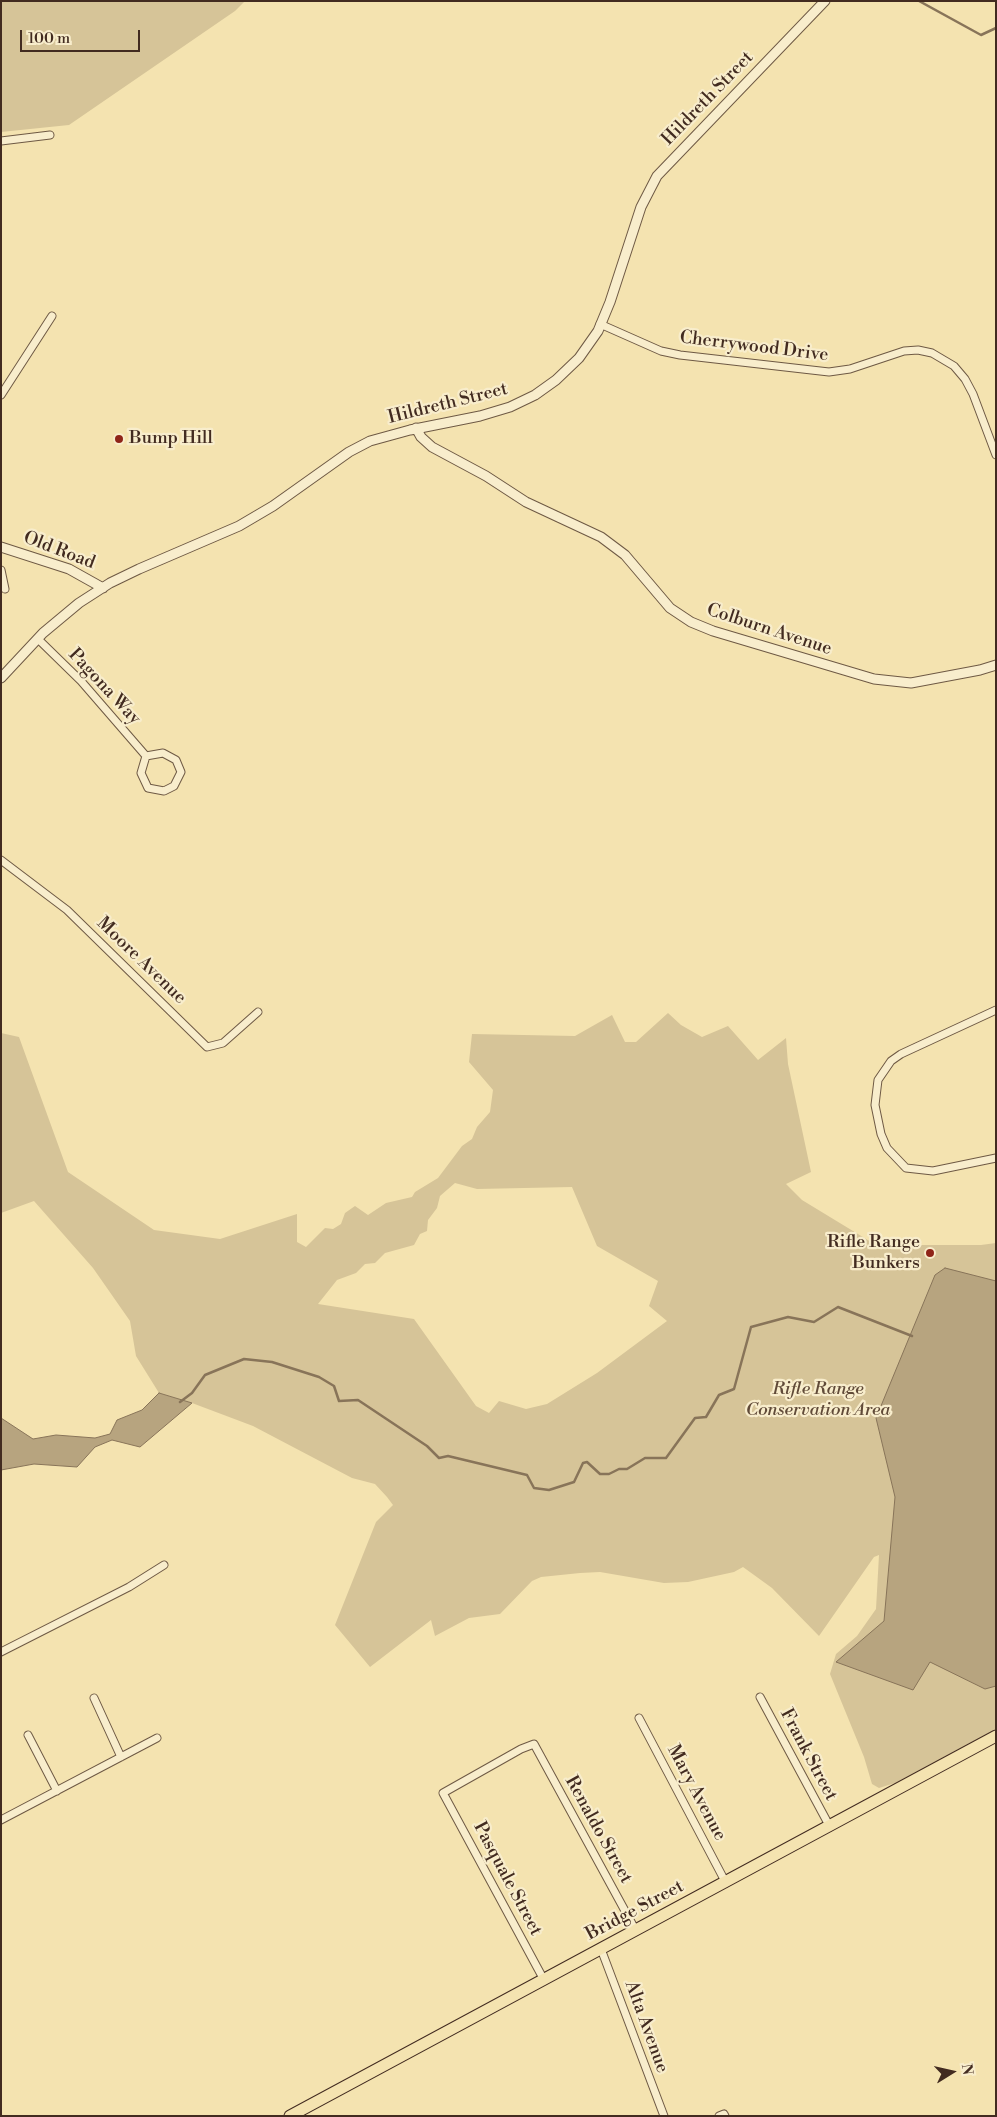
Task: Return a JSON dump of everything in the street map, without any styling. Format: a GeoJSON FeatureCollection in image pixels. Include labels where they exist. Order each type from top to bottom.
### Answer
{"type":"FeatureCollection","features":[{"type":"Feature","properties":{"kind":"main road","name":"Bridge Street"},"geometry":{"type":"LineString","coordinates":[[290,2116],[996,1736]]}},
{"type":"Feature","properties":{"kind":"street","name":"Hildreth Street"},"geometry":{"type":"LineString","coordinates":[[2,676],[38,639],[79,603],[138,569],[238,526],[273,506],[348,452],[370,442],[416,428],[480,416],[510,407],[534,395],[556,380],[579,358],[600,324],[610,302],[641,207],[657,176],[826,1]]}},
{"type":"Feature","properties":{"kind":"street"},"geometry":{"type":"LineString","coordinates":[[1,141],[50,135]]}},
{"type":"Feature","properties":{"kind":"street"},"geometry":{"type":"LineString","coordinates":[[1,395],[52,316]]}},
{"type":"Feature","properties":{"kind":"street","name":"Cherrywood Drive"},"geometry":{"type":"LineString","coordinates":[[600,324],[661,351],[680,355],[829,372],[850,369],[904,351],[918,350],[932,353],[954,366],[965,379],[973,394],[996,455]]}},
{"type":"Feature","properties":{"kind":"street","name":"Colburn Avenue"},"geometry":{"type":"LineString","coordinates":[[416,428],[421,437],[432,447],[486,476],[526,502],[601,538],[625,555],[670,608],[705,628],[874,680],[911,683],[980,670],[996,665]]}},
{"type":"Feature","properties":{"kind":"street","name":"Old Road"},"geometry":{"type":"LineString","coordinates":[[1,547],[69,569],[103,588]]}},
{"type":"Feature","properties":{"kind":"street"},"geometry":{"type":"LineString","coordinates":[[1,570],[4,589]]}},
{"type":"Feature","properties":{"kind":"street","name":"Pagona Way"},"geometry":{"type":"LineString","coordinates":[[38,639],[80,681],[146,756]]}},
{"type":"Feature","properties":{"kind":"street"},"geometry":{"type":"LineString","coordinates":[[163,754],[176,760],[181,772],[174,786],[164,791],[148,788],[141,773],[146,756],[163,754]]}},
{"type":"Feature","properties":{"kind":"street","name":"Moore Avenue"},"geometry":{"type":"LineString","coordinates":[[1,860],[67,910],[207,1047],[223,1043],[258,1012]]}},
{"type":"Feature","properties":{"kind":"street"},"geometry":{"type":"LineString","coordinates":[[996,1010],[901,1054],[891,1061],[878,1080],[875,1105],[881,1134],[887,1148],[906,1168],[932,1171],[996,1158]]}},
{"type":"Feature","properties":{"kind":"street"},"geometry":{"type":"LineString","coordinates":[[1,1652],[130,1587],[164,1565]]}},
{"type":"Feature","properties":{"kind":"street","name":"Frank Street"},"geometry":{"type":"LineString","coordinates":[[760,1697],[830,1827]]}},
{"type":"Feature","properties":{"kind":"street"},"geometry":{"type":"LineString","coordinates":[[94,1698],[121,1757]]}},
{"type":"Feature","properties":{"kind":"street","name":"Mary Avenue"},"geometry":{"type":"LineString","coordinates":[[639,1718],[726,1882]]}},
{"type":"Feature","properties":{"kind":"street"},"geometry":{"type":"LineString","coordinates":[[28,1735],[57,1791]]}},
{"type":"Feature","properties":{"kind":"street"},"geometry":{"type":"LineString","coordinates":[[1,1820],[157,1738]]}},
{"type":"Feature","properties":{"kind":"street","name":"Pasquale Street"},"geometry":{"type":"LineString","coordinates":[[534,1744],[443,1793],[544,1980]]}},
{"type":"Feature","properties":{"kind":"street","name":"Renaldo Street"},"geometry":{"type":"LineString","coordinates":[[534,1744],[636,1931]]}},
{"type":"Feature","properties":{"kind":"street","name":"Alta Avenue"},"geometry":{"type":"LineString","coordinates":[[601,1949],[664,2116]]}},
{"type":"Feature","properties":{"kind":"street"},"geometry":{"type":"LineString","coordinates":[[719,2116],[726,2116]]}},
{"type":"Feature","properties":{"kind":"green space"},"geometry":{"type":"Polygon","coordinates":[[[1,1],[245,1],[235,11],[69,125],[1,132],[1,1]]]}},
{"type":"Feature","properties":{"kind":"green space","name":"Rifle Range Conservation Area"},"geometry":{"type":"Polygon","coordinates":[[[668,1013],[681,1025],[702,1037],[728,1026],[758,1060],[786,1038],[788,1064],[811,1172],[786,1184],[802,1200],[876,1245],[981,1245],[996,1243],[996,1729],[895,1783],[879,1788],[872,1784],[864,1757],[830,1674],[836,1654],[857,1636],[876,1609],[879,1555],[874,1557],[819,1636],[772,1588],[743,1567],[734,1572],[688,1582],[664,1583],[600,1572],[580,1573],[541,1577],[532,1581],[500,1614],[469,1618],[435,1636],[431,1620],[370,1667],[335,1625],[376,1522],[393,1505],[387,1497],[375,1484],[352,1478],[253,1426],[159,1393],[136,1356],[130,1321],[93,1268],[34,1201],[1,1213],[1,1033],[19,1037],[68,1172],[154,1230],[220,1239],[297,1214],[297,1242],[306,1247],[325,1228],[333,1229],[341,1224],[345,1213],[355,1206],[368,1215],[386,1203],[412,1197],[415,1192],[438,1178],[462,1146],[472,1139],[477,1127],[490,1112],[493,1090],[469,1062],[472,1034],[575,1036],[612,1015],[625,1042],[636,1042],[668,1013]],[[455,1183],[440,1196],[437,1208],[428,1220],[427,1231],[420,1234],[414,1245],[385,1253],[375,1263],[365,1264],[356,1273],[337,1280],[318,1304],[414,1319],[476,1406],[489,1413],[499,1401],[526,1409],[547,1404],[597,1373],[667,1321],[649,1306],[658,1281],[597,1246],[572,1187],[477,1189],[455,1183]]]}},
{"type":"Feature","properties":{"kind":"shaded area"},"geometry":{"type":"Polygon","coordinates":[[[945,1268],[996,1281],[996,1686],[985,1689],[930,1662],[913,1690],[836,1662],[884,1621],[895,1497],[876,1418],[935,1275],[945,1268]]]}},
{"type":"Feature","properties":{"kind":"shaded area"},"geometry":{"type":"Polygon","coordinates":[[[159,1393],[192,1403],[140,1447],[112,1440],[95,1447],[77,1467],[34,1464],[1,1470],[1,1418],[33,1439],[56,1435],[95,1438],[110,1434],[117,1420],[142,1410],[159,1393]]]}},
{"type":"Feature","properties":{"kind":"waterway"},"geometry":{"type":"LineString","coordinates":[[919,1],[981,35],[996,28]]}},
{"type":"Feature","properties":{"kind":"waterway"},"geometry":{"type":"LineString","coordinates":[[180,1402],[192,1393],[205,1375],[244,1359],[272,1362],[319,1377],[334,1386],[339,1401],[358,1400],[427,1446],[439,1458],[448,1456],[527,1475],[534,1488],[549,1490],[574,1482],[583,1463],[587,1462],[600,1474],[609,1474],[619,1469],[627,1469],[645,1458],[666,1458],[695,1418],[706,1417],[719,1395],[734,1389],[751,1327],[788,1317],[814,1322],[838,1307],[912,1336]]}},
{"type":"Feature","properties":{"kind":"place","name":"Bump Hill"},"geometry":{"type":"Point","coordinates":[119,439]}},
{"type":"Feature","properties":{"kind":"place","name":"Rifle Range Bunkers"},"geometry":{"type":"Point","coordinates":[930,1253]}}]}
